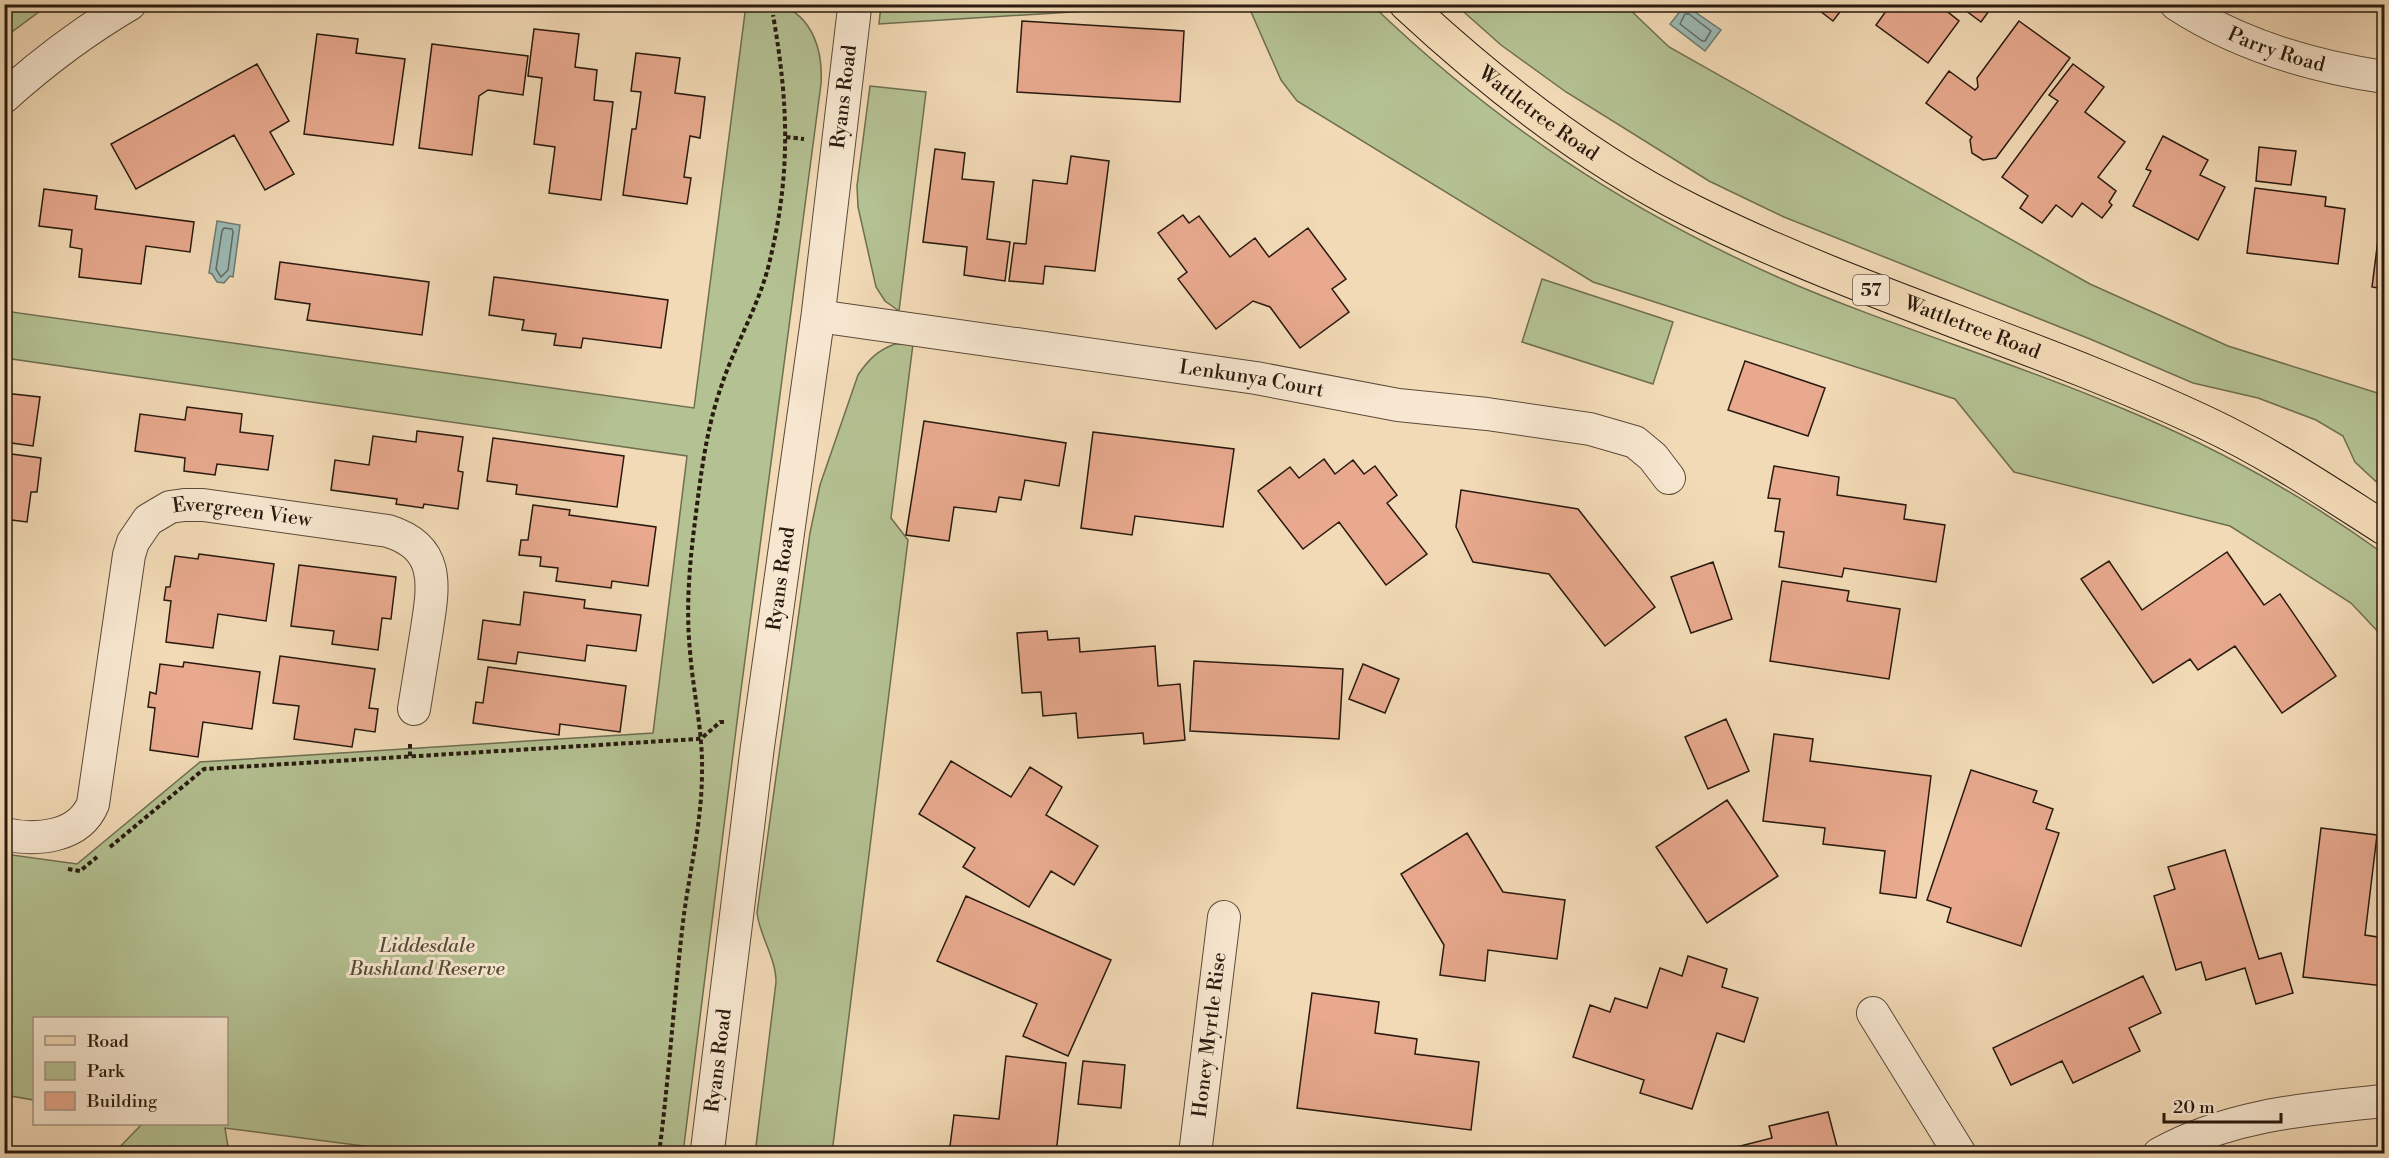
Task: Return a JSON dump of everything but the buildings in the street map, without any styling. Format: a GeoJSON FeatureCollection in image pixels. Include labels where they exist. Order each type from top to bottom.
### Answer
{"type":"FeatureCollection","features":[{"type":"Feature","properties":{"kind":"main road","name":"Wattletree Road"},"geometry":{"type":"LineString","coordinates":[[1406,4],[1489,77],[1555,127],[1616,168],[1689,210],[1833,275],[2091,374],[2208,424],[2276,460],[2380,526]]}},
{"type":"Feature","properties":{"kind":"street"},"geometry":{"type":"LineString","coordinates":[[4,97],[61,49],[130,4]]}},
{"type":"Feature","properties":{"kind":"street","name":"Ryans Road"},"geometry":{"type":"LineString","coordinates":[[707,1154],[761,725],[818,316],[855,4]]}},
{"type":"Feature","properties":{"kind":"street","name":"Parry Road"},"geometry":{"type":"LineString","coordinates":[[2176,4],[2201,21],[2273,52],[2314,64],[2385,77]]}},
{"type":"Feature","properties":{"kind":"street","name":"Lenkunya Court"},"geometry":{"type":"LineString","coordinates":[[818,316],[1256,378],[1398,405],[1487,414],[1590,429],[1635,442],[1653,457],[1669,478]]}},
{"type":"Feature","properties":{"kind":"street","name":"Evergreen View"},"geometry":{"type":"LineString","coordinates":[[4,834],[36,838],[50,837],[80,824],[89,815],[93,804],[129,555],[139,529],[158,512],[170,507],[203,505],[226,508],[388,531],[412,541],[427,561],[433,592],[414,709]]}},
{"type":"Feature","properties":{"kind":"street","name":"Honey Myrtle Rise"},"geometry":{"type":"LineString","coordinates":[[1195,1154],[1224,916]]}},
{"type":"Feature","properties":{"kind":"street"},"geometry":{"type":"LineString","coordinates":[[1873,1013],[1960,1154]]}},
{"type":"Feature","properties":{"kind":"street"},"geometry":{"type":"LineString","coordinates":[[2159,1154],[2194,1136],[2226,1124],[2266,1115],[2385,1101]]}},
{"type":"Feature","properties":{"kind":"path"},"geometry":{"type":"LineString","coordinates":[[659,1154],[678,965],[702,787],[702,738],[690,651],[688,598],[704,455],[720,389],[767,271],[780,207],[786,137],[784,90],[773,15]]}},
{"type":"Feature","properties":{"kind":"path"},"geometry":{"type":"LineString","coordinates":[[786,137],[805,140]]}},
{"type":"Feature","properties":{"kind":"path"},"geometry":{"type":"LineString","coordinates":[[107,849],[204,769],[702,738],[720,722],[761,725]]}},
{"type":"Feature","properties":{"kind":"path"},"geometry":{"type":"LineString","coordinates":[[59,868],[80,871],[98,856]]}},
{"type":"Feature","properties":{"kind":"green space"},"geometry":{"type":"Polygon","coordinates":[[[5,4],[48,4],[48,5],[5,37],[5,4]]]}},
{"type":"Feature","properties":{"kind":"green space","name":"Liddesdale Bushland Reserve"},"geometry":{"type":"Polygon","coordinates":[[[779,4],[801,17],[818,48],[821,84],[683,1153],[425,1154],[225,1128],[229,1153],[114,1153],[141,1125],[228,1125],[228,1017],[33,1017],[33,1100],[5,1095],[5,854],[77,864],[200,762],[653,733],[687,456],[5,358],[5,311],[694,408],[746,5],[779,4]]]}},
{"type":"Feature","properties":{"kind":"green space"},"geometry":{"type":"Polygon","coordinates":[[[881,4],[1185,5],[879,24],[881,4]]]}},
{"type":"Feature","properties":{"kind":"green space"},"geometry":{"type":"Polygon","coordinates":[[[1248,5],[1372,5],[1466,88],[1515,126],[1616,193],[1669,223],[1782,279],[1864,312],[2073,388],[2150,420],[2220,453],[2320,511],[2384,554],[2384,638],[2351,603],[2230,526],[2014,472],[1955,399],[1593,282],[1297,101],[1281,80],[1248,5]]]}},
{"type":"Feature","properties":{"kind":"green space"},"geometry":{"type":"Polygon","coordinates":[[[1456,5],[1625,5],[1669,47],[2090,284],[2228,346],[2384,395],[2384,489],[2355,462],[2343,436],[2316,420],[2258,398],[2193,383],[2090,339],[1784,217],[1709,181],[1566,92],[1501,45],[1456,5]]]}},
{"type":"Feature","properties":{"kind":"green space"},"geometry":{"type":"Polygon","coordinates":[[[870,86],[926,92],[899,311],[885,301],[876,287],[858,207],[857,186],[870,86]]]}},
{"type":"Feature","properties":{"kind":"green space"},"geometry":{"type":"Polygon","coordinates":[[[1542,279],[1673,322],[1653,384],[1522,342],[1542,279]]]}},
{"type":"Feature","properties":{"kind":"green space"},"geometry":{"type":"Polygon","coordinates":[[[895,344],[913,344],[891,518],[908,540],[832,1153],[755,1154],[776,982],[773,964],[757,913],[810,533],[820,485],[858,375],[874,356],[895,344]]]}},
{"type":"Feature","properties":{"kind":"water"},"geometry":{"type":"Polygon","coordinates":[[[1685,5],[1721,30],[1705,51],[1670,24],[1685,5]]]}},
{"type":"Feature","properties":{"kind":"water"},"geometry":{"type":"Polygon","coordinates":[[[217,221],[240,225],[233,277],[230,276],[224,283],[217,282],[209,273],[217,221]]]}}]}
